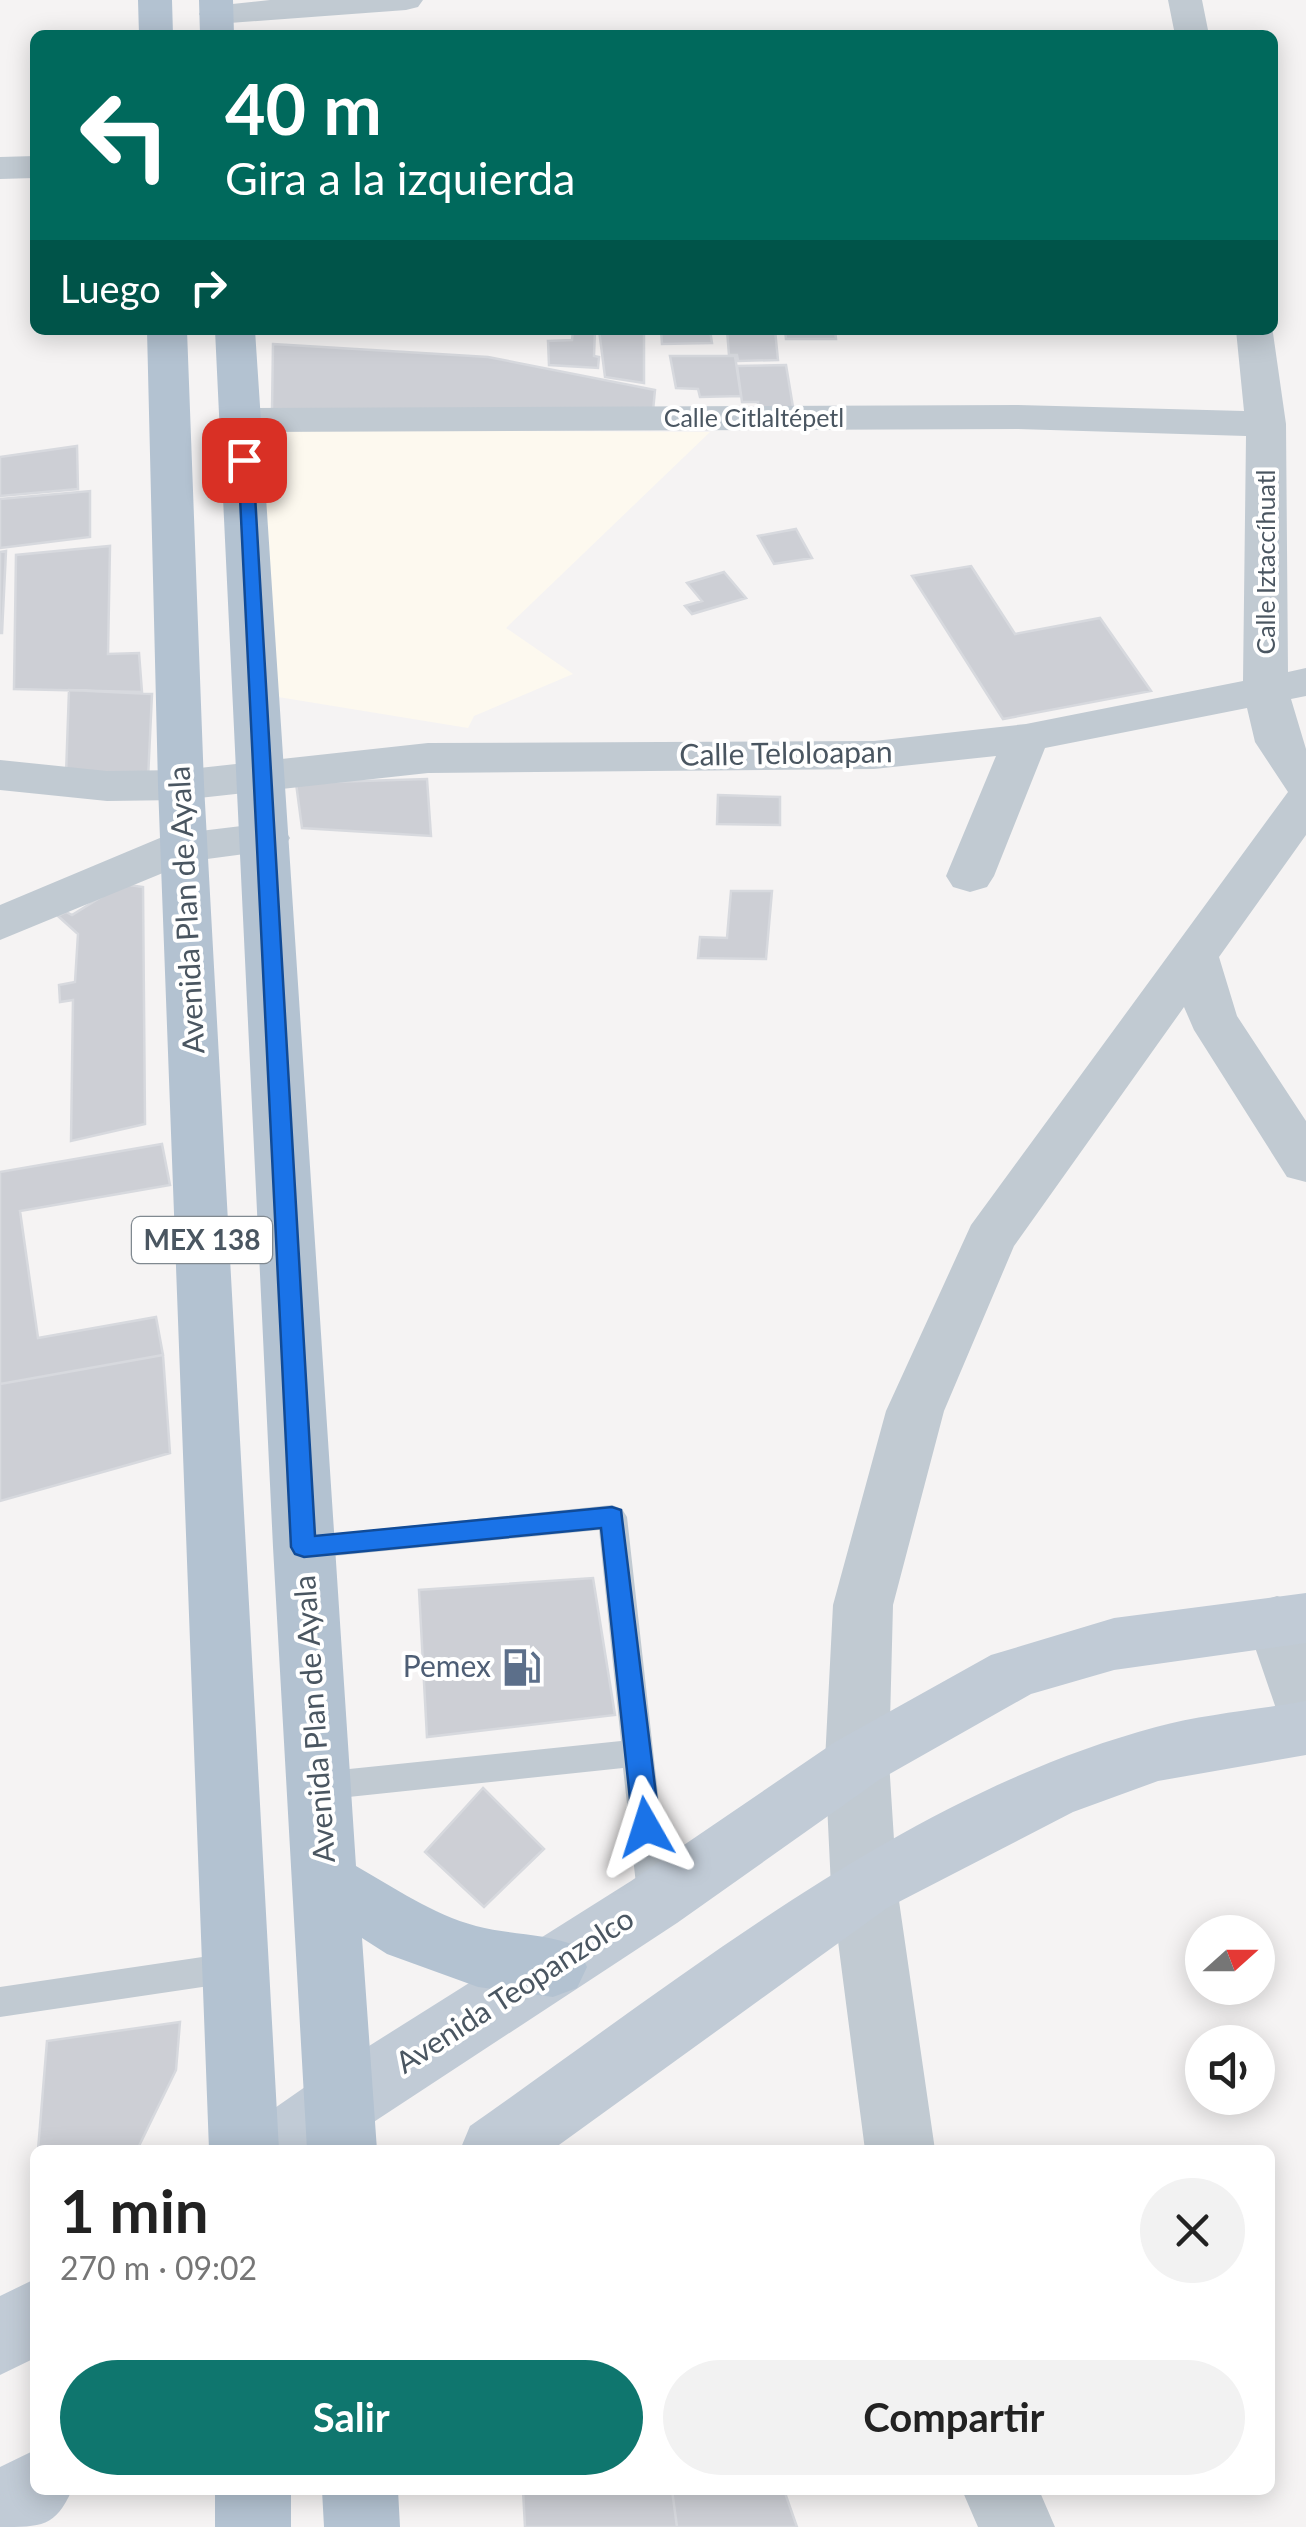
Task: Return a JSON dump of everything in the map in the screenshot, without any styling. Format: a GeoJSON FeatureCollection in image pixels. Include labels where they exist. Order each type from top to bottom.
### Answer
{"type":"FeatureCollection","features":[{"type":"Feature","properties":{"kind":"main road"},"geometry":{"type":"LineString","coordinates":[[155,0],[156,30]]}},
{"type":"Feature","properties":{"kind":"main road","name":"Avenida Plan de Ayala"},"geometry":{"type":"LineString","coordinates":[[166,335],[181,785],[244,2145]]}},
{"type":"Feature","properties":{"kind":"main road","name":"Avenida Plan de Ayala"},"geometry":{"type":"LineString","coordinates":[[235,335],[341,2126]]}},
{"type":"Feature","properties":{"kind":"main road","name":"Avenida Teopanzolco"},"geometry":{"type":"LineString","coordinates":[[288,2145],[341,2126],[554,1967],[857,1761],[1014,1673],[1114,1644],[1291,1620]]}},
{"type":"Feature","properties":{"kind":"main road"},"geometry":{"type":"LineString","coordinates":[[502,2145],[864,1887],[1050,1792],[1157,1754],[1306,1728]]}},
{"type":"Feature","properties":{"kind":"main road"},"geometry":{"type":"LineString","coordinates":[[326,1882],[411,1933],[478,1957],[554,1967]]}},
{"type":"Feature","properties":{"kind":"main road"},"geometry":{"type":"LineString","coordinates":[[0,2338],[30,2317]]}},
{"type":"Feature","properties":{"kind":"main road"},"geometry":{"type":"LineString","coordinates":[[0,2514],[30,2492]]}},
{"type":"Feature","properties":{"kind":"main road"},"geometry":{"type":"LineString","coordinates":[[253,2495],[253,2527]]}},
{"type":"Feature","properties":{"kind":"main road"},"geometry":{"type":"LineString","coordinates":[[360,2495],[362,2527]]}},
{"type":"Feature","properties":{"kind":"street"},"geometry":{"type":"LineString","coordinates":[[216,16],[406,0]]}},
{"type":"Feature","properties":{"kind":"street"},"geometry":{"type":"LineString","coordinates":[[1185,0],[1191,30]]}},
{"type":"Feature","properties":{"kind":"street"},"geometry":{"type":"LineString","coordinates":[[0,168],[30,167]]}},
{"type":"Feature","properties":{"kind":"street","name":"Calle Iztaccíhuatl"},"geometry":{"type":"LineString","coordinates":[[1257,335],[1286,686],[1269,716],[1278,742],[1306,784]]}},
{"type":"Feature","properties":{"kind":"street","name":"Calle Citlaltépetl"},"geometry":{"type":"LineString","coordinates":[[242,420],[1018,416],[1266,424]]}},
{"type":"Feature","properties":{"kind":"street","name":"Calle Teloloapan"},"geometry":{"type":"LineString","coordinates":[[0,775],[106,786],[181,785],[428,758],[874,755],[1026,738],[1286,686]]}},
{"type":"Feature","properties":{"kind":"street"},"geometry":{"type":"LineString","coordinates":[[970,876],[1026,738]]}},
{"type":"Feature","properties":{"kind":"street"},"geometry":{"type":"LineString","coordinates":[[899,2145],[864,1887],[857,1761],[863,1605],[915,1411],[990,1239],[1306,801]]}},
{"type":"Feature","properties":{"kind":"street"},"geometry":{"type":"LineString","coordinates":[[0,924],[184,846],[266,838]]}},
{"type":"Feature","properties":{"kind":"street"},"geometry":{"type":"LineString","coordinates":[[1195,958],[1212,1018],[1306,1163]]}},
{"type":"Feature","properties":{"kind":"street"},"geometry":{"type":"LineString","coordinates":[[1291,1620],[1306,1713]]}},
{"type":"Feature","properties":{"kind":"street"},"geometry":{"type":"LineString","coordinates":[[1002,2495],[1017,2527]]}},
{"type":"Feature","properties":{"kind":"lane"},"geometry":{"type":"LineString","coordinates":[[304,1547],[612,1517],[654,1902]]}},
{"type":"Feature","properties":{"kind":"lane"},"geometry":{"type":"LineString","coordinates":[[320,1786],[638,1753]]}},
{"type":"Feature","properties":{"kind":"lane"},"geometry":{"type":"LineString","coordinates":[[0,2002],[236,1966]]}},
{"type":"Feature","properties":{"kind":"shaded area"},"geometry":{"type":"Polygon","coordinates":[[[253,430],[710,432],[506,628],[573,674],[474,716],[468,728],[272,696],[253,430]]]}},
{"type":"Feature","properties":{"kind":"building"},"geometry":{"type":"Polygon","coordinates":[[[573,335],[595,335],[598,368],[549,365],[548,341],[572,340],[573,335]]]}},
{"type":"Feature","properties":{"kind":"building"},"geometry":{"type":"Polygon","coordinates":[[[600,335],[644,335],[644,383],[605,377],[600,335]]]}},
{"type":"Feature","properties":{"kind":"building"},"geometry":{"type":"Polygon","coordinates":[[[661,335],[711,335],[712,343],[662,344],[661,335]]]}},
{"type":"Feature","properties":{"kind":"building"},"geometry":{"type":"Polygon","coordinates":[[[727,335],[776,335],[778,360],[738,361],[737,355],[729,355],[727,335]]]}},
{"type":"Feature","properties":{"kind":"building"},"geometry":{"type":"Polygon","coordinates":[[[786,335],[836,335],[836,339],[786,339],[786,335]]]}},
{"type":"Feature","properties":{"kind":"building"},"geometry":{"type":"Polygon","coordinates":[[[273,344],[488,357],[655,390],[653,411],[272,411],[273,344]]]}},
{"type":"Feature","properties":{"kind":"building"},"geometry":{"type":"Polygon","coordinates":[[[670,356],[735,356],[741,396],[700,397],[698,389],[676,388],[670,356]]]}},
{"type":"Feature","properties":{"kind":"building"},"geometry":{"type":"Polygon","coordinates":[[[786,365],[793,407],[758,408],[758,402],[742,402],[737,366],[786,365]]]}},
{"type":"Feature","properties":{"kind":"building"},"geometry":{"type":"Polygon","coordinates":[[[77,446],[78,489],[0,496],[0,457],[77,446]]]}},
{"type":"Feature","properties":{"kind":"building"},"geometry":{"type":"Polygon","coordinates":[[[90,491],[90,537],[0,548],[0,499],[90,491]]]}},
{"type":"Feature","properties":{"kind":"building"},"geometry":{"type":"Polygon","coordinates":[[[796,529],[812,558],[774,564],[758,536],[796,529]]]}},
{"type":"Feature","properties":{"kind":"building"},"geometry":{"type":"Polygon","coordinates":[[[110,546],[108,654],[139,653],[142,692],[14,689],[16,555],[110,546]]]}},
{"type":"Feature","properties":{"kind":"building"},"geometry":{"type":"Polygon","coordinates":[[[6,551],[2,633],[0,633],[0,552],[6,551]]]}},
{"type":"Feature","properties":{"kind":"building"},"geometry":{"type":"Polygon","coordinates":[[[971,566],[1015,634],[1100,618],[1151,691],[1003,719],[912,576],[971,566]]]}},
{"type":"Feature","properties":{"kind":"building"},"geometry":{"type":"Polygon","coordinates":[[[724,572],[746,598],[692,614],[685,606],[702,601],[687,583],[724,572]]]}},
{"type":"Feature","properties":{"kind":"building"},"geometry":{"type":"Polygon","coordinates":[[[69,690],[152,694],[148,779],[66,775],[69,690]]]}},
{"type":"Feature","properties":{"kind":"building"},"geometry":{"type":"Polygon","coordinates":[[[427,779],[431,836],[302,828],[296,783],[427,779]]]}},
{"type":"Feature","properties":{"kind":"building"},"geometry":{"type":"Polygon","coordinates":[[[718,795],[780,797],[780,825],[717,824],[718,795]]]}},
{"type":"Feature","properties":{"kind":"building"},"geometry":{"type":"Polygon","coordinates":[[[122,884],[143,887],[145,1124],[71,1141],[73,1000],[60,1002],[59,985],[75,982],[78,934],[58,916],[66,912],[72,915],[122,884]]]}},
{"type":"Feature","properties":{"kind":"building"},"geometry":{"type":"Polygon","coordinates":[[[731,891],[772,891],[766,959],[698,958],[700,937],[727,938],[731,891]]]}},
{"type":"Feature","properties":{"kind":"building"},"geometry":{"type":"Polygon","coordinates":[[[162,1144],[170,1185],[20,1211],[38,1338],[156,1317],[163,1355],[0,1384],[0,1172],[162,1144]]]}},
{"type":"Feature","properties":{"kind":"building"},"geometry":{"type":"Polygon","coordinates":[[[163,1355],[170,1453],[0,1501],[0,1384],[163,1355]]]}},
{"type":"Feature","properties":{"kind":"building"},"geometry":{"type":"Polygon","coordinates":[[[593,1578],[615,1715],[427,1737],[419,1590],[593,1578]]]}},
{"type":"Feature","properties":{"kind":"building"},"geometry":{"type":"Polygon","coordinates":[[[483,1788],[544,1849],[484,1907],[425,1852],[483,1788]]]}},
{"type":"Feature","properties":{"kind":"building"},"geometry":{"type":"Polygon","coordinates":[[[180,2022],[176,2070],[139,2145],[38,2145],[47,2041],[180,2022]]]}},
{"type":"Feature","properties":{"kind":"building"},"geometry":{"type":"Polygon","coordinates":[[[523,2495],[673,2495],[677,2527],[525,2527],[523,2495]]]}},
{"type":"Feature","properties":{"kind":"building"},"geometry":{"type":"Polygon","coordinates":[[[673,2495],[786,2495],[797,2527],[677,2527],[673,2495]]]}},
{"type":"Feature","properties":{"kind":"place","name":"Pemex"},"geometry":{"type":"Point","coordinates":[521,1667]}},
{"type":"Feature","properties":{"kind":"route"},"geometry":{"type":"LineString","coordinates":[[244,460],[304,1547],[612,1517],[646,1827]]}}]}
